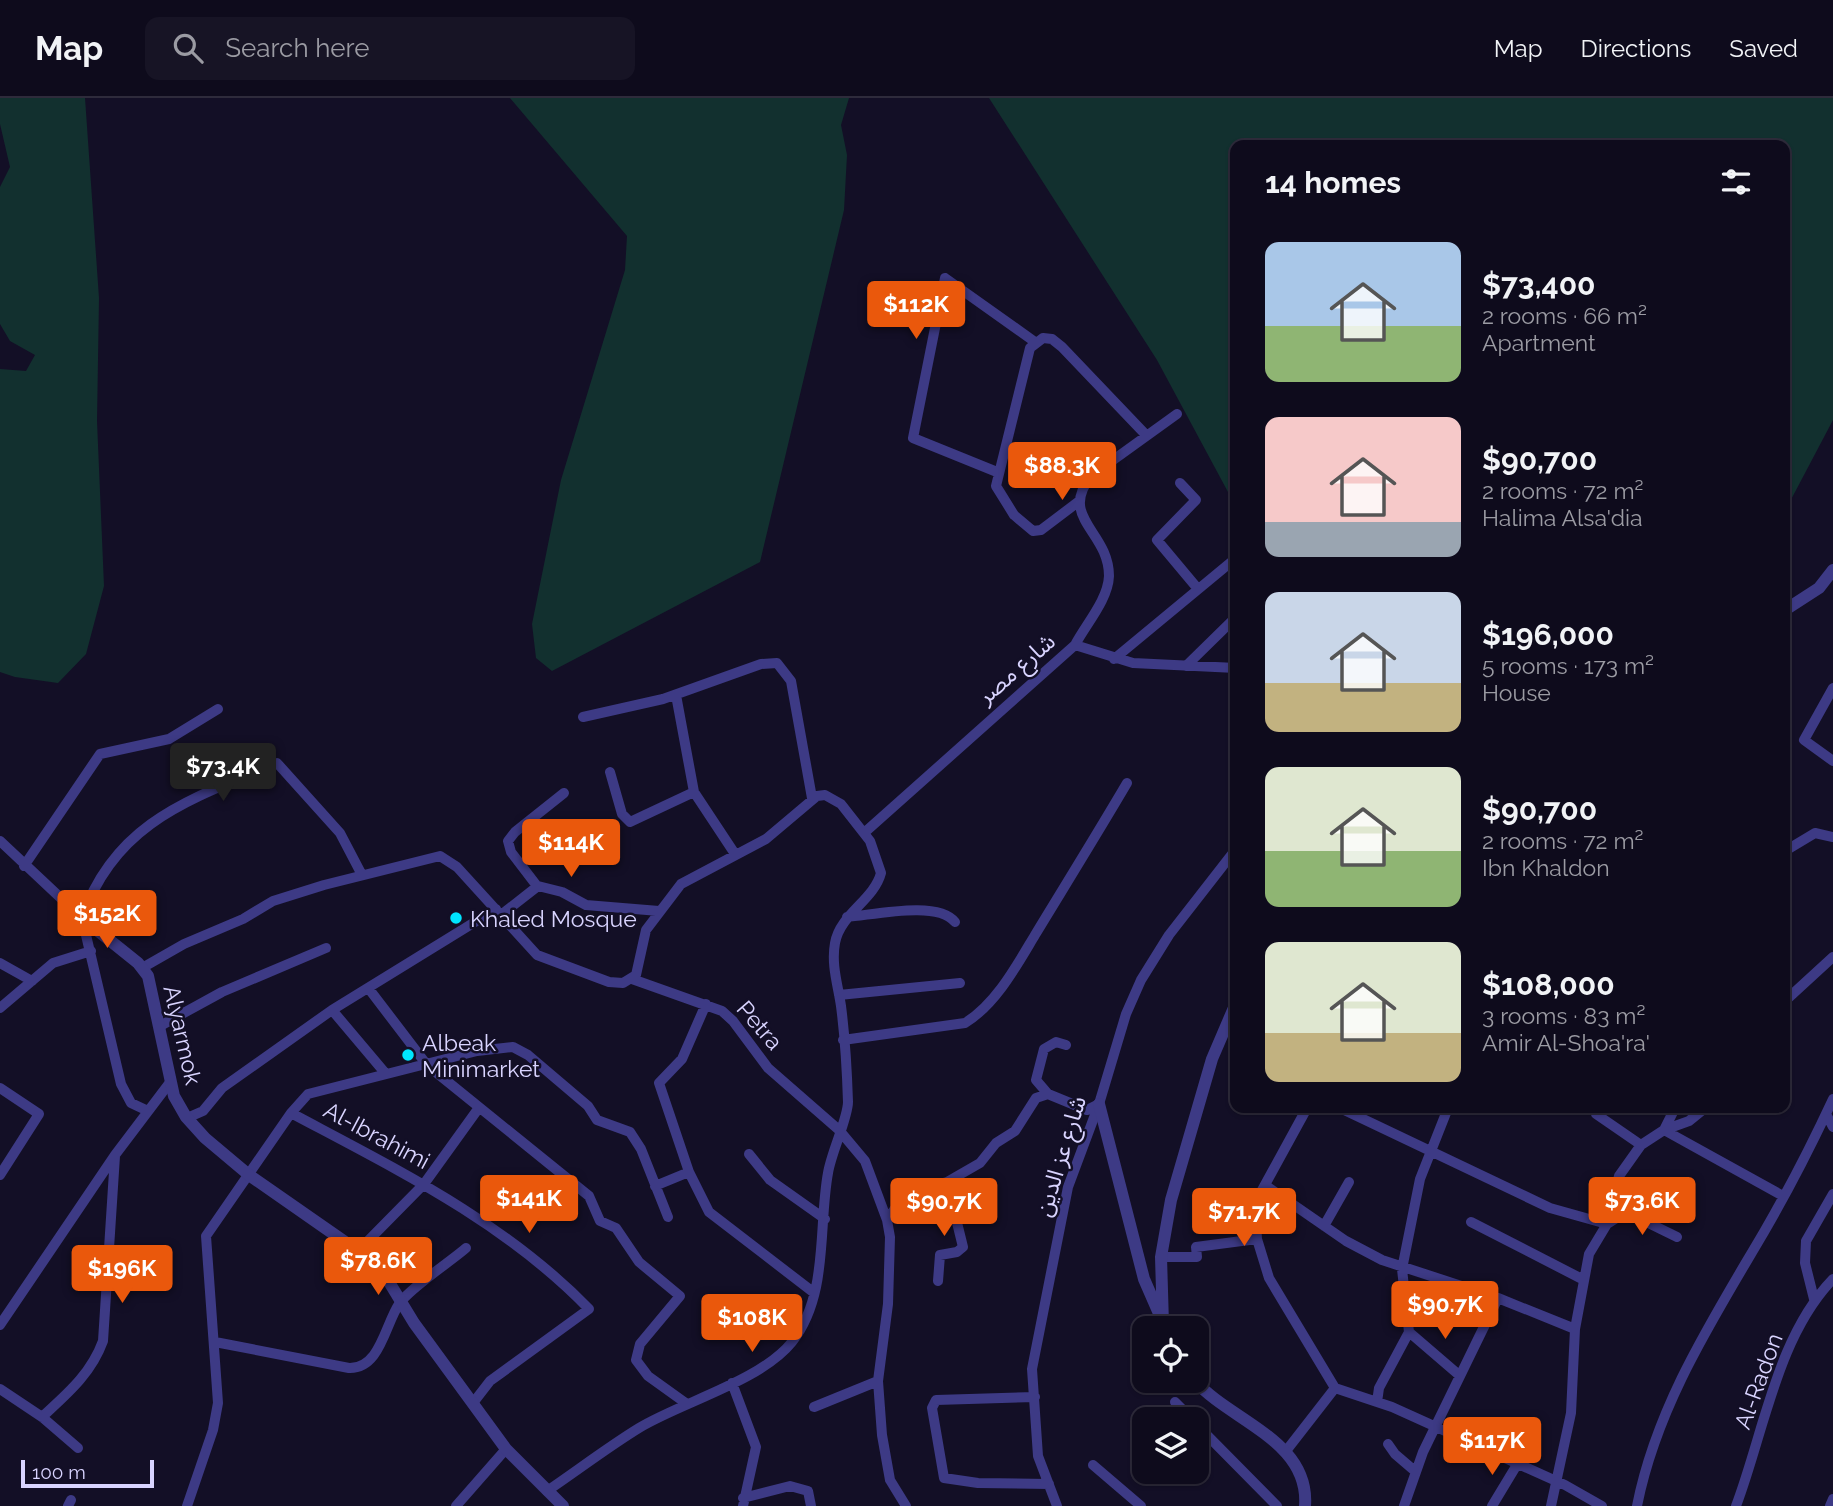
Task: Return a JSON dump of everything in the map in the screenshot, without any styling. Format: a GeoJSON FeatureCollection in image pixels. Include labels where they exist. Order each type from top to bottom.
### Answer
{"type":"FeatureCollection","features":[{"type":"Feature","properties":{"kind":"street"},"geometry":{"type":"LineString","coordinates":[[997,472],[913,438],[945,278],[1035,342]]}},
{"type":"Feature","properties":{"kind":"street"},"geometry":{"type":"LineString","coordinates":[[1146,435],[1062,347],[1052,339],[1035,342],[1030,348],[997,472],[996,486],[999,495],[1014,515],[1033,531],[1041,530],[1078,502],[1081,489],[1091,477],[1177,414]]}},
{"type":"Feature","properties":{"kind":"street"},"geometry":{"type":"LineString","coordinates":[[1180,483],[1196,500],[1157,540],[1198,589]]}},
{"type":"Feature","properties":{"kind":"street"},"geometry":{"type":"LineString","coordinates":[[1075,645],[1102,600],[1109,577],[1106,554],[1078,502]]}},
{"type":"Feature","properties":{"kind":"street"},"geometry":{"type":"LineString","coordinates":[[1114,659],[1230,563]]}},
{"type":"Feature","properties":{"kind":"street"},"geometry":{"type":"LineString","coordinates":[[1790,607],[1819,588],[1833,570]]}},
{"type":"Feature","properties":{"kind":"street"},"geometry":{"type":"LineString","coordinates":[[1186,666],[1230,623]]}},
{"type":"Feature","properties":{"kind":"street","name":"شارع مصر"},"geometry":{"type":"LineString","coordinates":[[864,833],[1075,645],[1133,663],[1230,668]]}},
{"type":"Feature","properties":{"kind":"street"},"geometry":{"type":"LineString","coordinates":[[583,718],[676,695],[761,664],[781,665],[791,681],[812,798]]}},
{"type":"Feature","properties":{"kind":"street"},"geometry":{"type":"LineString","coordinates":[[1833,688],[1804,740],[1833,761]]}},
{"type":"Feature","properties":{"kind":"street"},"geometry":{"type":"LineString","coordinates":[[676,695],[694,792],[734,854]]}},
{"type":"Feature","properties":{"kind":"street"},"geometry":{"type":"LineString","coordinates":[[24,866],[100,754],[169,739],[219,709]]}},
{"type":"Feature","properties":{"kind":"street"},"geometry":{"type":"LineString","coordinates":[[148,1111],[131,1103],[121,1084],[82,918],[102,873],[143,828],[188,799],[277,763],[340,833],[362,875]]}},
{"type":"Feature","properties":{"kind":"street"},"geometry":{"type":"LineString","coordinates":[[610,772],[622,814],[630,822],[694,792]]}},
{"type":"Feature","properties":{"kind":"street"},"geometry":{"type":"LineString","coordinates":[[843,1040],[965,1023],[979,1012],[1019,964],[1068,887],[1127,783]]}},
{"type":"Feature","properties":{"kind":"street"},"geometry":{"type":"LineString","coordinates":[[564,793],[514,832],[508,841],[511,852],[537,886],[554,889],[594,907],[659,911]]}},
{"type":"Feature","properties":{"kind":"street"},"geometry":{"type":"LineString","coordinates":[[142,968],[184,944],[243,919],[273,901],[440,856],[457,867],[527,947],[547,961],[609,982],[623,983],[632,979],[638,971],[646,930],[681,884],[766,839],[812,798],[825,795],[833,798],[864,833],[881,873],[877,883],[847,918],[837,935],[833,956],[848,1106],[827,1173],[825,1219],[813,1292],[800,1328],[791,1343],[777,1356],[732,1383],[640,1427],[547,1491]]}},
{"type":"Feature","properties":{"kind":"street"},"geometry":{"type":"LineString","coordinates":[[1790,848],[1815,833],[1833,837]]}},
{"type":"Feature","properties":{"kind":"street","name":"Alyarmok"},"geometry":{"type":"LineString","coordinates":[[0,841],[24,866],[148,976],[171,1081],[178,1105],[187,1118],[205,1138],[249,1175],[358,1251],[386,1277],[400,1302],[506,1449],[563,1506]]}},
{"type":"Feature","properties":{"kind":"street","name":"شارع عز الدين"},"geometry":{"type":"LineString","coordinates":[[1057,1506],[1038,1456],[1032,1369],[1068,1187],[1099,1104],[1113,1051],[1140,980],[1169,935],[1230,857]]}},
{"type":"Feature","properties":{"kind":"street"},"geometry":{"type":"LineString","coordinates":[[187,1118],[203,1111],[222,1088],[332,1010],[499,912],[537,886]]}},
{"type":"Feature","properties":{"kind":"street"},"geometry":{"type":"LineString","coordinates":[[847,918],[926,910],[944,913],[955,922]]}},
{"type":"Feature","properties":{"kind":"street"},"geometry":{"type":"LineString","coordinates":[[160,1026],[222,992],[326,948]]}},
{"type":"Feature","properties":{"kind":"street"},"geometry":{"type":"LineString","coordinates":[[0,1008],[60,958],[91,951]]}},
{"type":"Feature","properties":{"kind":"street"},"geometry":{"type":"LineString","coordinates":[[1790,996],[1833,957]]}},
{"type":"Feature","properties":{"kind":"street"},"geometry":{"type":"LineString","coordinates":[[0,963],[32,981]]}},
{"type":"Feature","properties":{"kind":"street","name":"Petra"},"geometry":{"type":"LineString","coordinates":[[632,979],[681,998],[706,1004],[733,1021],[768,1068],[839,1130],[865,1161],[887,1220],[890,1237],[888,1304],[878,1381],[882,1435],[890,1480],[906,1506]]}},
{"type":"Feature","properties":{"kind":"street"},"geometry":{"type":"LineString","coordinates":[[839,995],[960,984]]}},
{"type":"Feature","properties":{"kind":"street"},"geometry":{"type":"LineString","coordinates":[[369,989],[427,1065],[478,1109],[589,1196],[600,1221],[616,1228],[639,1262],[680,1296],[640,1344],[635,1360],[648,1376],[687,1404]]}},
{"type":"Feature","properties":{"kind":"street"},"geometry":{"type":"LineString","coordinates":[[706,1004],[682,1059],[659,1083],[689,1172],[709,1212],[813,1292]]}},
{"type":"Feature","properties":{"kind":"street"},"geometry":{"type":"LineString","coordinates":[[332,1010],[386,1074]]}},
{"type":"Feature","properties":{"kind":"street"},"geometry":{"type":"LineString","coordinates":[[1164,1316],[1161,1257],[1175,1181],[1212,1059],[1230,1017]]}},
{"type":"Feature","properties":{"kind":"street"},"geometry":{"type":"LineString","coordinates":[[1066,1045],[1056,1042],[1044,1049],[1036,1080],[1048,1094],[1084,1110],[1099,1104],[1144,1279],[1160,1316]]}},
{"type":"Feature","properties":{"kind":"street"},"geometry":{"type":"LineString","coordinates":[[187,1506],[213,1430],[218,1403],[206,1236],[291,1113],[308,1094],[503,1046],[520,1049],[588,1107],[597,1120],[630,1132],[668,1217]]}},
{"type":"Feature","properties":{"kind":"street"},"geometry":{"type":"LineString","coordinates":[[0,1325],[115,1155],[171,1081]]}},
{"type":"Feature","properties":{"kind":"street"},"geometry":{"type":"LineString","coordinates":[[0,1088],[39,1114],[0,1175]]}},
{"type":"Feature","properties":{"kind":"street"},"geometry":{"type":"LineString","coordinates":[[887,1220],[906,1193],[947,1182],[983,1161],[996,1143],[1013,1133],[1035,1098],[1048,1094]]}},
{"type":"Feature","properties":{"kind":"street"},"geometry":{"type":"LineString","coordinates":[[1637,1506],[1658,1437],[1685,1368],[1783,1196],[1833,1099]]}},
{"type":"Feature","properties":{"kind":"street"},"geometry":{"type":"LineString","coordinates":[[358,1251],[424,1184],[478,1109]]}},
{"type":"Feature","properties":{"kind":"street","name":"Al-Ibrahimi"},"geometry":{"type":"LineString","coordinates":[[291,1113],[424,1184],[495,1228],[565,1284],[589,1309],[490,1381],[473,1403]]}},
{"type":"Feature","properties":{"kind":"street"},"geometry":{"type":"LineString","coordinates":[[1304,1113],[1255,1203],[1257,1238],[1269,1278],[1335,1388],[1377,1402],[1518,1463],[1602,1506]]}},
{"type":"Feature","properties":{"kind":"street"},"geometry":{"type":"LineString","coordinates":[[1351,1113],[1550,1208],[1607,1224],[1626,1212],[1647,1190]]}},
{"type":"Feature","properties":{"kind":"street"},"geometry":{"type":"LineString","coordinates":[[1377,1402],[1379,1388],[1409,1332],[1403,1266],[1420,1180],[1429,1150],[1446,1113]]}},
{"type":"Feature","properties":{"kind":"street"},"geometry":{"type":"LineString","coordinates":[[1664,1130],[1672,1113]]}},
{"type":"Feature","properties":{"kind":"street"},"geometry":{"type":"LineString","coordinates":[[1551,1506],[1571,1413],[1576,1329],[1589,1254],[1607,1224],[1619,1176],[1641,1145],[1664,1130],[1689,1121],[1699,1113]]}},
{"type":"Feature","properties":{"kind":"street"},"geometry":{"type":"LineString","coordinates":[[1596,1114],[1641,1145]]}},
{"type":"Feature","properties":{"kind":"street"},"geometry":{"type":"LineString","coordinates":[[1826,1114],[1833,1127]]}},
{"type":"Feature","properties":{"kind":"street"},"geometry":{"type":"LineString","coordinates":[[1664,1130],[1783,1196]]}},
{"type":"Feature","properties":{"kind":"street"},"geometry":{"type":"LineString","coordinates":[[749,1154],[770,1180],[825,1219]]}},
{"type":"Feature","properties":{"kind":"street"},"geometry":{"type":"LineString","coordinates":[[42,1418],[86,1375],[96,1360],[103,1341],[115,1155]]}},
{"type":"Feature","properties":{"kind":"street"},"geometry":{"type":"LineString","coordinates":[[655,1186],[689,1172]]}},
{"type":"Feature","properties":{"kind":"street"},"geometry":{"type":"LineString","coordinates":[[938,1281],[940,1255],[957,1252],[963,1247],[947,1182]]}},
{"type":"Feature","properties":{"kind":"street"},"geometry":{"type":"LineString","coordinates":[[1324,1226],[1349,1182]]}},
{"type":"Feature","properties":{"kind":"street"},"geometry":{"type":"LineString","coordinates":[[1265,1185],[1324,1226],[1382,1260],[1498,1298],[1576,1329]]}},
{"type":"Feature","properties":{"kind":"street"},"geometry":{"type":"LineString","coordinates":[[1814,1299],[1805,1263],[1806,1241],[1810,1228],[1833,1194]]}},
{"type":"Feature","properties":{"kind":"street"},"geometry":{"type":"LineString","coordinates":[[1626,1212],[1677,1237]]}},
{"type":"Feature","properties":{"kind":"street"},"geometry":{"type":"LineString","coordinates":[[1471,1222],[1584,1280]]}},
{"type":"Feature","properties":{"kind":"street"},"geometry":{"type":"LineString","coordinates":[[1161,1257],[1197,1257],[1196,1247],[1257,1238]]}},
{"type":"Feature","properties":{"kind":"street"},"geometry":{"type":"LineString","coordinates":[[215,1342],[357,1368],[372,1358],[400,1302],[466,1248]]}},
{"type":"Feature","properties":{"kind":"street","name":"Al-Radon"},"geometry":{"type":"LineString","coordinates":[[1736,1506],[1754,1458],[1772,1389],[1814,1299],[1833,1279]]}},
{"type":"Feature","properties":{"kind":"street"},"geometry":{"type":"LineString","coordinates":[[1404,1506],[1459,1375],[1498,1298]]}},
{"type":"Feature","properties":{"kind":"street"},"geometry":{"type":"LineString","coordinates":[[1409,1332],[1459,1375]]}},
{"type":"Feature","properties":{"kind":"street"},"geometry":{"type":"LineString","coordinates":[[814,1407],[878,1381]]}},
{"type":"Feature","properties":{"kind":"street"},"geometry":{"type":"LineString","coordinates":[[732,1383],[756,1452],[743,1502]]}},
{"type":"Feature","properties":{"kind":"street"},"geometry":{"type":"LineString","coordinates":[[1286,1451],[1335,1388]]}},
{"type":"Feature","properties":{"kind":"street"},"geometry":{"type":"LineString","coordinates":[[0,1389],[42,1418],[78,1448]]}},
{"type":"Feature","properties":{"kind":"street"},"geometry":{"type":"LineString","coordinates":[[1209,1392],[1286,1451],[1306,1486],[1305,1506]]}},
{"type":"Feature","properties":{"kind":"street"},"geometry":{"type":"LineString","coordinates":[[1035,1397],[936,1400],[932,1408],[944,1478],[978,1483],[1049,1485]]}},
{"type":"Feature","properties":{"kind":"street"},"geometry":{"type":"LineString","coordinates":[[1175,1402],[1180,1407]]}},
{"type":"Feature","properties":{"kind":"street"},"geometry":{"type":"LineString","coordinates":[[1209,1437],[1274,1502]]}},
{"type":"Feature","properties":{"kind":"street"},"geometry":{"type":"LineString","coordinates":[[1388,1444],[1395,1454],[1416,1472]]}},
{"type":"Feature","properties":{"kind":"street"},"geometry":{"type":"LineString","coordinates":[[456,1506],[506,1449]]}},
{"type":"Feature","properties":{"kind":"street"},"geometry":{"type":"LineString","coordinates":[[1493,1506],[1518,1463]]}},
{"type":"Feature","properties":{"kind":"street"},"geometry":{"type":"LineString","coordinates":[[1093,1465],[1141,1506]]}},
{"type":"Feature","properties":{"kind":"street"},"geometry":{"type":"LineString","coordinates":[[743,1502],[790,1486],[808,1491],[811,1506]]}},
{"type":"Feature","properties":{"kind":"street"},"geometry":{"type":"LineString","coordinates":[[1830,1506],[1833,1499]]}},
{"type":"Feature","properties":{"kind":"street"},"geometry":{"type":"LineString","coordinates":[[1259,1506],[1274,1502]]}},
{"type":"Feature","properties":{"kind":"green space"},"geometry":{"type":"Polygon","coordinates":[[[0,98],[85,98],[99,298],[97,421],[104,586],[86,654],[58,683],[15,677],[0,672],[0,369],[26,371],[35,355],[10,341],[0,324],[0,187],[10,167],[0,124],[0,98]]]}},
{"type":"Feature","properties":{"kind":"green space"},"geometry":{"type":"Polygon","coordinates":[[[510,98],[849,98],[841,125],[847,155],[844,210],[760,562],[552,671],[536,658],[532,624],[561,480],[625,270],[627,236],[510,98]]]}},
{"type":"Feature","properties":{"kind":"green space"},"geometry":{"type":"Polygon","coordinates":[[[989,98],[1833,98],[1833,420],[1790,502],[1790,140],[1230,140],[1230,496],[1157,360],[989,98]]]}},
{"type":"Feature","properties":{"kind":"place","name":"Khaled Mosque"},"geometry":{"type":"Point","coordinates":[456,918]}},
{"type":"Feature","properties":{"kind":"place","name":"Albeak Minimarket"},"geometry":{"type":"Point","coordinates":[408,1055]}}]}
